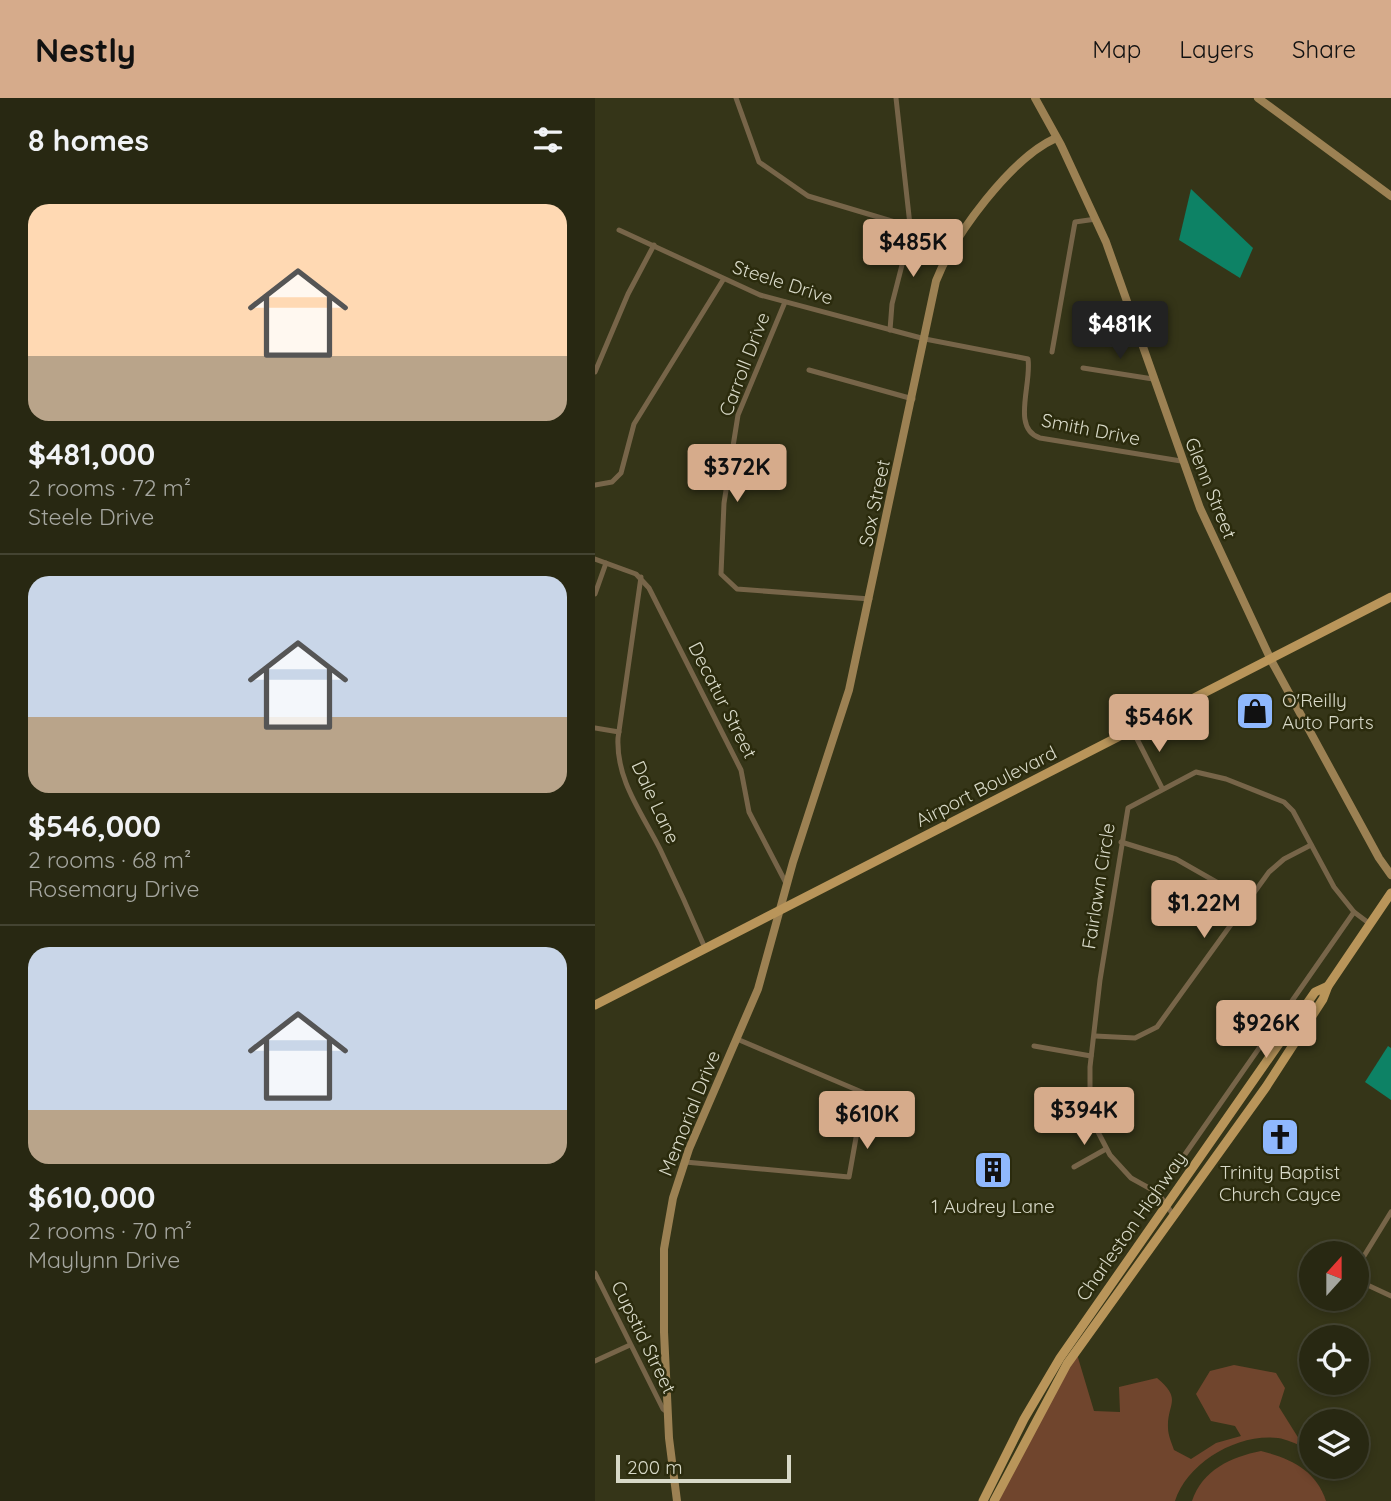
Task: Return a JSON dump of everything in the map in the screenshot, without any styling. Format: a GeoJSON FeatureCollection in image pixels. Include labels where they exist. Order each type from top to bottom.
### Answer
{"type":"FeatureCollection","features":[{"type":"Feature","properties":{"kind":"main road","name":"Airport Boulevard"},"geometry":{"type":"LineString","coordinates":[[595,1005],[1391,597]]}},
{"type":"Feature","properties":{"kind":"main road","name":"Charleston Highway"},"geometry":{"type":"LineString","coordinates":[[994,1501],[1067,1364],[1266,1087],[1323,999],[1328,986],[1391,893]]}},
{"type":"Feature","properties":{"kind":"main road","name":"Charleston Highway"},"geometry":{"type":"LineString","coordinates":[[983,1501],[1036,1395],[1315,992],[1328,986]]}},
{"type":"Feature","properties":{"kind":"street"},"geometry":{"type":"LineString","coordinates":[[736,98],[759,162],[814,198],[955,240]]}},
{"type":"Feature","properties":{"kind":"street"},"geometry":{"type":"LineString","coordinates":[[890,330],[892,304],[911,225],[896,98]]}},
{"type":"Feature","properties":{"kind":"street","name":"Glenn Street"},"geometry":{"type":"LineString","coordinates":[[1035,98],[1096,219],[1200,508],[1271,660],[1379,858],[1391,875]]}},
{"type":"Feature","properties":{"kind":"street"},"geometry":{"type":"LineString","coordinates":[[1258,98],[1391,196]]}},
{"type":"Feature","properties":{"kind":"street","name":"Sox Street"},"geometry":{"type":"LineString","coordinates":[[778,912],[849,690],[936,281],[955,240],[1028,154],[1056,138]]}},
{"type":"Feature","properties":{"kind":"street"},"geometry":{"type":"LineString","coordinates":[[1052,352],[1075,222],[1096,219]]}},
{"type":"Feature","properties":{"kind":"street","name":"Steele Drive"},"geometry":{"type":"LineString","coordinates":[[619,230],[723,280],[785,302],[925,339],[1028,359]]}},
{"type":"Feature","properties":{"kind":"street"},"geometry":{"type":"LineString","coordinates":[[595,372],[628,294],[654,245]]}},
{"type":"Feature","properties":{"kind":"street"},"geometry":{"type":"LineString","coordinates":[[595,485],[612,482],[621,473],[634,424],[723,280]]}},
{"type":"Feature","properties":{"kind":"street","name":"Carroll Drive"},"geometry":{"type":"LineString","coordinates":[[785,302],[739,415],[724,503],[721,574],[737,589],[870,599]]}},
{"type":"Feature","properties":{"kind":"street","name":"Smith Drive"},"geometry":{"type":"LineString","coordinates":[[1028,359],[1031,374],[1024,423],[1034,436],[1181,461]]}},
{"type":"Feature","properties":{"kind":"street"},"geometry":{"type":"LineString","coordinates":[[1083,368],[1153,379]]}},
{"type":"Feature","properties":{"kind":"street"},"geometry":{"type":"LineString","coordinates":[[809,370],[913,398]]}},
{"type":"Feature","properties":{"kind":"street"},"geometry":{"type":"LineString","coordinates":[[595,559],[641,578]]}},
{"type":"Feature","properties":{"kind":"street"},"geometry":{"type":"LineString","coordinates":[[595,594],[606,564]]}},
{"type":"Feature","properties":{"kind":"street","name":"Dale Lane"},"geometry":{"type":"LineString","coordinates":[[641,578],[619,732],[619,757],[625,782],[705,948]]}},
{"type":"Feature","properties":{"kind":"street","name":"Decatur Street"},"geometry":{"type":"LineString","coordinates":[[641,578],[649,588],[741,770],[749,812],[787,885]]}},
{"type":"Feature","properties":{"kind":"street"},"geometry":{"type":"LineString","coordinates":[[595,728],[619,732]]}},
{"type":"Feature","properties":{"kind":"street"},"geometry":{"type":"LineString","coordinates":[[1133,731],[1162,788]]}},
{"type":"Feature","properties":{"kind":"street","name":"Fairlawn Circle"},"geometry":{"type":"LineString","coordinates":[[1174,1216],[1158,1193],[1131,1178],[1106,1149],[1092,1111],[1091,1056],[1128,808],[1196,772],[1250,787],[1289,806],[1334,887],[1354,912],[1370,924]]}},
{"type":"Feature","properties":{"kind":"street"},"geometry":{"type":"LineString","coordinates":[[1121,842],[1176,859],[1248,900]]}},
{"type":"Feature","properties":{"kind":"street"},"geometry":{"type":"LineString","coordinates":[[1094,1035],[1135,1038],[1157,1027],[1248,900],[1278,863],[1311,845]]}},
{"type":"Feature","properties":{"kind":"street","name":"Memorial Drive"},"geometry":{"type":"LineString","coordinates":[[677,1501],[668,1413],[663,1268],[673,1198],[685,1162],[767,963],[778,912]]}},
{"type":"Feature","properties":{"kind":"street","name":"Charleston Highway"},"geometry":{"type":"LineString","coordinates":[[1158,1193],[1354,912]]}},
{"type":"Feature","properties":{"kind":"street"},"geometry":{"type":"LineString","coordinates":[[685,1162],[849,1177],[865,1094],[737,1039]]}},
{"type":"Feature","properties":{"kind":"street"},"geometry":{"type":"LineString","coordinates":[[1034,1046],[1091,1056]]}},
{"type":"Feature","properties":{"kind":"street"},"geometry":{"type":"LineString","coordinates":[[1073,1167],[1106,1149]]}},
{"type":"Feature","properties":{"kind":"street"},"geometry":{"type":"LineString","coordinates":[[1369,1248],[1391,1212]]}},
{"type":"Feature","properties":{"kind":"street","name":"Cupstid Street"},"geometry":{"type":"LineString","coordinates":[[595,1273],[663,1409],[668,1413]]}},
{"type":"Feature","properties":{"kind":"street"},"geometry":{"type":"LineString","coordinates":[[1369,1286],[1391,1296]]}},
{"type":"Feature","properties":{"kind":"street"},"geometry":{"type":"LineString","coordinates":[[595,1361],[630,1345]]}},
{"type":"Feature","properties":{"kind":"shaded area"},"geometry":{"type":"Polygon","coordinates":[[[1191,189],[1253,248],[1240,278],[1179,240],[1191,189]]]}},
{"type":"Feature","properties":{"kind":"shaded area"},"geometry":{"type":"Polygon","coordinates":[[[1388,1046],[1391,1048],[1391,1100],[1365,1082],[1388,1046]]]}},
{"type":"Feature","properties":{"kind":"shaded area"},"geometry":{"type":"Polygon","coordinates":[[[1076,1351],[1094,1411],[1120,1412],[1119,1387],[1157,1378],[1165,1385],[1172,1397],[1168,1420],[1169,1436],[1174,1450],[1191,1459],[1216,1443],[1241,1436],[1235,1426],[1211,1421],[1196,1394],[1210,1371],[1234,1365],[1276,1373],[1285,1388],[1279,1407],[1299,1439],[1299,1445],[1281,1439],[1262,1438],[1231,1446],[1216,1453],[1190,1474],[1175,1501],[994,1501],[1076,1351]]]}},
{"type":"Feature","properties":{"kind":"shaded area"},"geometry":{"type":"Polygon","coordinates":[[[1261,1451],[1292,1462],[1299,1466],[1299,1479],[1314,1479],[1326,1501],[1192,1501],[1210,1473],[1239,1457],[1261,1451]]]}},
{"type":"Feature","properties":{"kind":"place","name":"O'Reilly Auto Parts"},"geometry":{"type":"Point","coordinates":[1255,711]}},
{"type":"Feature","properties":{"kind":"place","name":"Trinity Baptist Church Cayce"},"geometry":{"type":"Point","coordinates":[1280,1137]}},
{"type":"Feature","properties":{"kind":"place","name":"1 Audrey Lane"},"geometry":{"type":"Point","coordinates":[993,1170]}}]}
